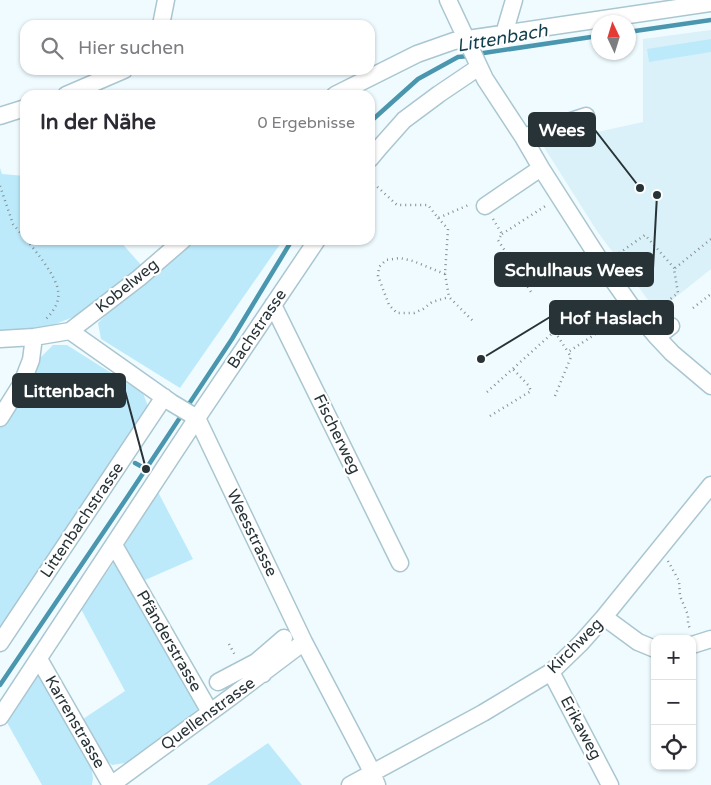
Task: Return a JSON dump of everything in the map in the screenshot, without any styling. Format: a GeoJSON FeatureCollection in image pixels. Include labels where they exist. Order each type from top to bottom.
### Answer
{"type":"FeatureCollection","features":[{"type":"Feature","properties":{"kind":"street"},"geometry":{"type":"LineString","coordinates":[[162,20],[166,0]]}},
{"type":"Feature","properties":{"kind":"street"},"geometry":{"type":"LineString","coordinates":[[448,0],[473,54],[541,168],[610,276],[634,310],[657,337],[672,353],[711,386]]}},
{"type":"Feature","properties":{"kind":"street"},"geometry":{"type":"LineString","coordinates":[[504,34],[514,0]]}},
{"type":"Feature","properties":{"kind":"street"},"geometry":{"type":"LineString","coordinates":[[375,153],[404,120],[439,94],[473,54],[504,34],[637,7],[705,4]]}},
{"type":"Feature","properties":{"kind":"street"},"geometry":{"type":"LineString","coordinates":[[345,90],[417,54],[454,41],[473,54]]}},
{"type":"Feature","properties":{"kind":"street"},"geometry":{"type":"LineString","coordinates":[[78,90],[112,75]]}},
{"type":"Feature","properties":{"kind":"street"},"geometry":{"type":"LineString","coordinates":[[0,116],[20,110]]}},
{"type":"Feature","properties":{"kind":"street"},"geometry":{"type":"LineString","coordinates":[[524,139],[586,116]]}},
{"type":"Feature","properties":{"kind":"street"},"geometry":{"type":"LineString","coordinates":[[485,206],[541,168]]}},
{"type":"Feature","properties":{"kind":"street","name":"Kobelweg"},"geometry":{"type":"LineString","coordinates":[[70,331],[139,278],[177,245]]}},
{"type":"Feature","properties":{"kind":"street","name":"Bachstrasse"},"geometry":{"type":"LineString","coordinates":[[0,717],[114,545],[195,416],[315,245]]}},
{"type":"Feature","properties":{"kind":"street","name":"Fischerweg"},"geometry":{"type":"LineString","coordinates":[[273,306],[400,563]]}},
{"type":"Feature","properties":{"kind":"street"},"geometry":{"type":"LineString","coordinates":[[657,337],[671,326]]}},
{"type":"Feature","properties":{"kind":"street"},"geometry":{"type":"LineString","coordinates":[[0,339],[34,337],[70,331],[168,400],[195,416]]}},
{"type":"Feature","properties":{"kind":"street"},"geometry":{"type":"LineString","coordinates":[[0,418],[22,383],[31,360],[34,337]]}},
{"type":"Feature","properties":{"kind":"street","name":"Littenbachstrasse"},"geometry":{"type":"LineString","coordinates":[[0,643],[168,400]]}},
{"type":"Feature","properties":{"kind":"street","name":"Weesstrasse"},"geometry":{"type":"LineString","coordinates":[[195,416],[304,642],[375,779]]}},
{"type":"Feature","properties":{"kind":"street","name":"Kirchweg"},"geometry":{"type":"LineString","coordinates":[[350,785],[375,779],[551,672],[604,617],[711,485]]}},
{"type":"Feature","properties":{"kind":"street","name":"Pfänderstrasse"},"geometry":{"type":"LineString","coordinates":[[114,545],[210,712]]}},
{"type":"Feature","properties":{"kind":"street"},"geometry":{"type":"LineString","coordinates":[[604,617],[638,642],[651,647]]}},
{"type":"Feature","properties":{"kind":"street"},"geometry":{"type":"LineString","coordinates":[[218,682],[259,668],[284,638]]}},
{"type":"Feature","properties":{"kind":"street"},"geometry":{"type":"LineString","coordinates":[[696,644],[711,639]]}},
{"type":"Feature","properties":{"kind":"street","name":"Quellenstrasse"},"geometry":{"type":"LineString","coordinates":[[111,785],[210,712],[259,668],[304,642]]}},
{"type":"Feature","properties":{"kind":"street","name":"Karrenstrasse"},"geometry":{"type":"LineString","coordinates":[[39,659],[111,785]]}},
{"type":"Feature","properties":{"kind":"street","name":"Erikaweg"},"geometry":{"type":"LineString","coordinates":[[551,672],[610,785]]}},
{"type":"Feature","properties":{"kind":"path"},"geometry":{"type":"LineString","coordinates":[[375,185],[397,205],[428,205],[448,229],[445,274],[449,297],[473,321]]}},
{"type":"Feature","properties":{"kind":"path"},"geometry":{"type":"LineString","coordinates":[[0,186],[13,224],[20,233]]}},
{"type":"Feature","properties":{"kind":"path"},"geometry":{"type":"LineString","coordinates":[[438,218],[480,200],[502,234]]}},
{"type":"Feature","properties":{"kind":"path"},"geometry":{"type":"LineString","coordinates":[[533,295],[498,240],[502,234],[553,201]]}},
{"type":"Feature","properties":{"kind":"path"},"geometry":{"type":"LineString","coordinates":[[610,259],[645,235],[675,269],[678,293],[650,316]]}},
{"type":"Feature","properties":{"kind":"path"},"geometry":{"type":"LineString","coordinates":[[675,269],[711,239]]}},
{"type":"Feature","properties":{"kind":"path"},"geometry":{"type":"LineString","coordinates":[[30,245],[56,282],[59,297],[57,304],[34,337]]}},
{"type":"Feature","properties":{"kind":"path"},"geometry":{"type":"LineString","coordinates":[[445,274],[413,261],[400,258],[386,260],[379,268],[378,276],[389,305],[397,313],[414,313],[432,302],[449,297]]}},
{"type":"Feature","properties":{"kind":"path"},"geometry":{"type":"LineString","coordinates":[[693,308],[711,294]]}},
{"type":"Feature","properties":{"kind":"path"},"geometry":{"type":"LineString","coordinates":[[487,392],[577,311]]}},
{"type":"Feature","properties":{"kind":"path"},"geometry":{"type":"LineString","coordinates":[[568,352],[620,318]]}},
{"type":"Feature","properties":{"kind":"path"},"geometry":{"type":"LineString","coordinates":[[555,331],[571,357],[556,396]]}},
{"type":"Feature","properties":{"kind":"path"},"geometry":{"type":"LineString","coordinates":[[490,416],[531,391],[530,386],[513,369]]}},
{"type":"Feature","properties":{"kind":"path"},"geometry":{"type":"LineString","coordinates":[[660,548],[679,581],[680,596],[688,615],[688,624],[693,635]]}},
{"type":"Feature","properties":{"kind":"shaded area"},"geometry":{"type":"Polygon","coordinates":[[[711,30],[711,269],[657,312],[597,231],[542,144],[643,122],[643,39],[711,30]]]}},
{"type":"Feature","properties":{"kind":"shaded area"},"geometry":{"type":"Polygon","coordinates":[[[711,39],[711,52],[649,62],[647,49],[711,39]]]}},
{"type":"Feature","properties":{"kind":"shaded area"},"geometry":{"type":"Polygon","coordinates":[[[0,168],[2,174],[20,176],[20,245],[123,245],[142,266],[81,314],[48,327],[0,331],[0,168]]]}},
{"type":"Feature","properties":{"kind":"shaded area"},"geometry":{"type":"Polygon","coordinates":[[[187,245],[280,245],[180,388],[101,339],[98,323],[121,300],[187,245]]]}},
{"type":"Feature","properties":{"kind":"shaded area"},"geometry":{"type":"Polygon","coordinates":[[[53,345],[67,345],[143,393],[149,409],[0,633],[0,428],[38,360],[53,345]]]}},
{"type":"Feature","properties":{"kind":"shaded area"},"geometry":{"type":"Polygon","coordinates":[[[158,492],[193,559],[136,584],[122,549],[158,492]]]}},
{"type":"Feature","properties":{"kind":"shaded area"},"geometry":{"type":"Polygon","coordinates":[[[116,559],[198,709],[132,762],[112,765],[100,754],[83,719],[125,691],[81,609],[116,559]]]}},
{"type":"Feature","properties":{"kind":"shaded area"},"geometry":{"type":"Polygon","coordinates":[[[38,675],[91,765],[92,785],[42,785],[5,719],[38,675]]]}},
{"type":"Feature","properties":{"kind":"shaded area"},"geometry":{"type":"Polygon","coordinates":[[[268,743],[302,785],[207,785],[268,743]]]}},
{"type":"Feature","properties":{"kind":"waterway","name":"Littenbach"},"geometry":{"type":"LineString","coordinates":[[636,31],[711,20]]}},
{"type":"Feature","properties":{"kind":"waterway","name":"Littenbach"},"geometry":{"type":"LineString","coordinates":[[477,54],[591,37]]}},
{"type":"Feature","properties":{"kind":"waterway","name":"Littenbach"},"geometry":{"type":"LineString","coordinates":[[375,118],[418,79],[458,57],[469,56]]}},
{"type":"Feature","properties":{"kind":"waterway","name":"Littenbach"},"geometry":{"type":"LineString","coordinates":[[0,685],[232,339],[289,245]]}},
{"type":"Feature","properties":{"kind":"waterway"},"geometry":{"type":"LineString","coordinates":[[135,463],[146,469]]}},
{"type":"Feature","properties":{"kind":"place","name":"Wees"},"geometry":{"type":"Point","coordinates":[640,188]}},
{"type":"Feature","properties":{"kind":"place","name":"Schulhaus Wees"},"geometry":{"type":"Point","coordinates":[657,195]}},
{"type":"Feature","properties":{"kind":"place","name":"Hof Haslach"},"geometry":{"type":"Point","coordinates":[481,359]}},
{"type":"Feature","properties":{"kind":"place","name":"Littenbach"},"geometry":{"type":"Point","coordinates":[146,469]}}]}
